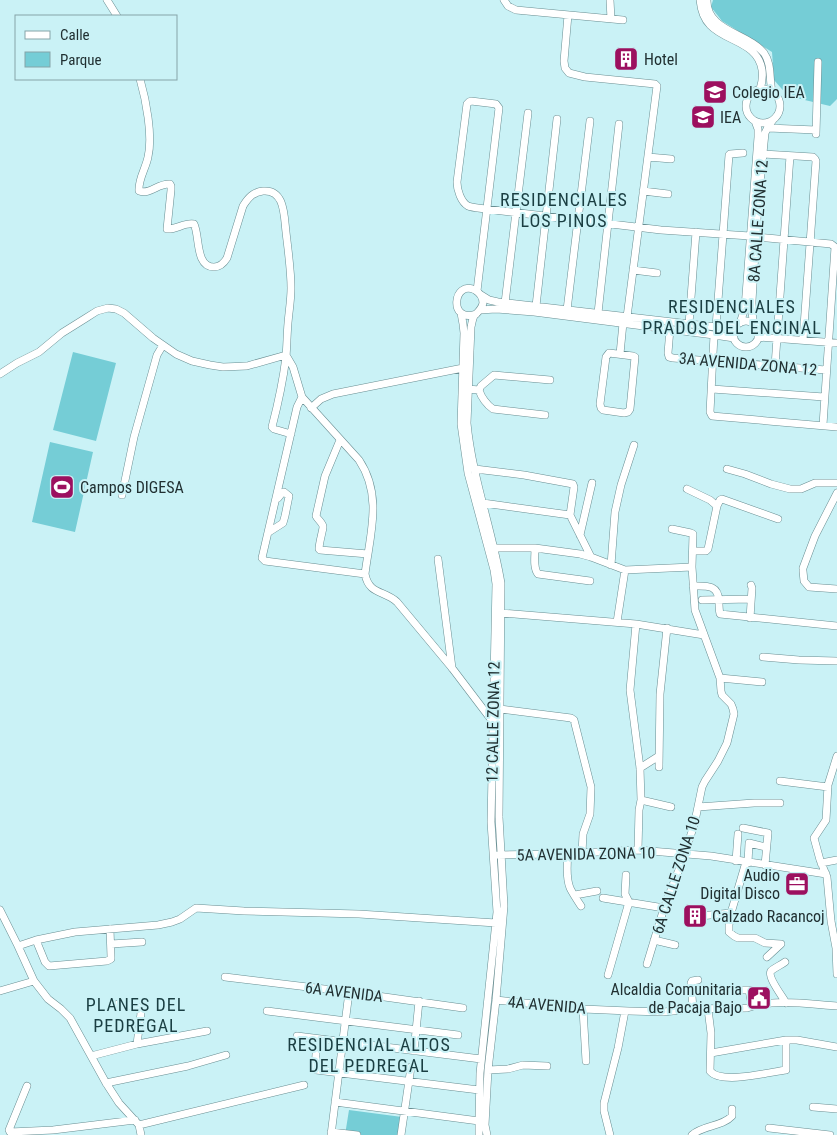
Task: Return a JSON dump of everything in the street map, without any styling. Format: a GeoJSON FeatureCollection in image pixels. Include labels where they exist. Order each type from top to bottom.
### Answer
{"type":"FeatureCollection","features":[{"type":"Feature","properties":{"kind":"street"},"geometry":{"type":"LineString","coordinates":[[107,0],[116,15]]}},
{"type":"Feature","properties":{"kind":"street"},"geometry":{"type":"LineString","coordinates":[[504,0],[508,6],[516,10],[622,20]]}},
{"type":"Feature","properties":{"kind":"street"},"geometry":{"type":"LineString","coordinates":[[610,0],[611,19]]}},
{"type":"Feature","properties":{"kind":"street"},"geometry":{"type":"LineString","coordinates":[[700,0],[704,17],[715,30],[751,50],[758,57],[762,72],[760,89]]}},
{"type":"Feature","properties":{"kind":"street"},"geometry":{"type":"LineString","coordinates":[[707,0],[709,12],[715,21],[752,43],[766,57],[772,91]]}},
{"type":"Feature","properties":{"kind":"street"},"geometry":{"type":"LineString","coordinates":[[568,15],[564,61],[565,68],[569,73],[575,76],[655,84],[657,88],[620,354]]}},
{"type":"Feature","properties":{"kind":"street"},"geometry":{"type":"LineString","coordinates":[[768,128],[816,132],[818,62]]}},
{"type":"Feature","properties":{"kind":"street"},"geometry":{"type":"LineString","coordinates":[[140,80],[147,114],[150,148],[139,184],[139,191],[147,192],[164,184],[170,184],[167,228],[169,230],[190,223],[194,224],[201,259],[205,264],[216,267],[224,263],[246,200],[257,192],[271,191],[280,198],[284,217],[291,288],[286,355],[272,428],[291,434]]}},
{"type":"Feature","properties":{"kind":"street"},"geometry":{"type":"LineString","coordinates":[[760,89],[772,91],[778,96],[780,106],[777,116],[773,120],[764,123],[755,121],[748,113],[747,103],[751,94],[760,89]]}},
{"type":"Feature","properties":{"kind":"street"},"geometry":{"type":"LineString","coordinates":[[478,312],[483,303],[479,293],[486,209],[498,106],[496,104],[471,101],[468,104],[457,182],[458,190],[466,205],[486,209],[638,227],[810,241],[835,245],[823,426]]}},
{"type":"Feature","properties":{"kind":"street"},"geometry":{"type":"LineString","coordinates":[[505,303],[528,113]]}},
{"type":"Feature","properties":{"kind":"street"},"geometry":{"type":"LineString","coordinates":[[536,306],[558,119]]}},
{"type":"Feature","properties":{"kind":"street","name":"8A CALLE ZONA 12"},"geometry":{"type":"LineString","coordinates":[[738,325],[745,308],[765,133],[773,120]]}},
{"type":"Feature","properties":{"kind":"street"},"geometry":{"type":"LineString","coordinates":[[567,310],[590,121]]}},
{"type":"Feature","properties":{"kind":"street","name":"8A CALLE ZONA 12"},"geometry":{"type":"LineString","coordinates":[[754,324],[752,306],[753,237],[758,136],[755,121]]}},
{"type":"Feature","properties":{"kind":"street"},"geometry":{"type":"LineString","coordinates":[[598,313],[619,124]]}},
{"type":"Feature","properties":{"kind":"street"},"geometry":{"type":"LineString","coordinates":[[743,153],[730,154],[722,234],[711,415],[715,417],[837,427]]}},
{"type":"Feature","properties":{"kind":"street"},"geometry":{"type":"LineString","coordinates":[[763,154],[815,158],[816,162],[803,340]]}},
{"type":"Feature","properties":{"kind":"street"},"geometry":{"type":"LineString","coordinates":[[648,156],[671,159]]}},
{"type":"Feature","properties":{"kind":"street"},"geometry":{"type":"LineString","coordinates":[[775,366],[790,156]]}},
{"type":"Feature","properties":{"kind":"street"},"geometry":{"type":"LineString","coordinates":[[643,191],[668,194]]}},
{"type":"Feature","properties":{"kind":"street"},"geometry":{"type":"LineString","coordinates":[[689,324],[696,232]]}},
{"type":"Feature","properties":{"kind":"street"},"geometry":{"type":"LineString","coordinates":[[633,270],[657,273]]}},
{"type":"Feature","properties":{"kind":"street"},"geometry":{"type":"LineString","coordinates":[[505,303],[493,301],[469,289],[458,294],[456,306],[461,313],[468,316],[496,309],[625,320],[689,324],[715,331],[734,338],[739,345],[747,347],[754,344],[758,337],[758,330],[754,324],[747,321],[715,331],[670,329],[625,320],[598,313],[505,303]]}},
{"type":"Feature","properties":{"kind":"street"},"geometry":{"type":"LineString","coordinates":[[0,374],[39,352],[70,328],[105,309],[116,309],[124,313],[163,345],[183,357],[210,365],[223,367],[247,366],[286,355]]}},
{"type":"Feature","properties":{"kind":"street","name":"12 CALLE ZONA 12"},"geometry":{"type":"LineString","coordinates":[[478,312],[473,318],[471,327],[467,423],[468,436],[483,503],[496,584],[496,722],[492,822],[504,906],[481,1059],[479,1135]]}},
{"type":"Feature","properties":{"kind":"street","name":"12 CALLE ZONA 12"},"geometry":{"type":"LineString","coordinates":[[461,313],[464,328],[460,424],[468,472],[501,583],[500,709],[496,722]]}},
{"type":"Feature","properties":{"kind":"street"},"geometry":{"type":"LineString","coordinates":[[734,338],[733,334],[738,325]]}},
{"type":"Feature","properties":{"kind":"street","name":"3A AVENIDA ZONA 12"},"geometry":{"type":"LineString","coordinates":[[670,329],[668,353],[673,358],[826,370]]}},
{"type":"Feature","properties":{"kind":"street"},"geometry":{"type":"LineString","coordinates":[[758,337],[837,343]]}},
{"type":"Feature","properties":{"kind":"street"},"geometry":{"type":"LineString","coordinates":[[122,495],[137,428],[157,355],[163,345]]}},
{"type":"Feature","properties":{"kind":"street"},"geometry":{"type":"LineString","coordinates":[[609,353],[620,354],[633,356],[636,360],[630,409],[624,413],[600,408],[606,357],[609,353]]}},
{"type":"Feature","properties":{"kind":"street"},"geometry":{"type":"LineString","coordinates":[[286,355],[293,367],[302,397],[363,467],[372,489],[374,507],[365,574],[370,586],[375,591],[389,596],[397,602],[496,722]]}},
{"type":"Feature","properties":{"kind":"street"},"geometry":{"type":"LineString","coordinates":[[311,408],[320,399],[333,394],[462,368]]}},
{"type":"Feature","properties":{"kind":"street"},"geometry":{"type":"LineString","coordinates":[[479,390],[494,375],[550,380]]}},
{"type":"Feature","properties":{"kind":"street"},"geometry":{"type":"LineString","coordinates":[[468,389],[479,390]]}},
{"type":"Feature","properties":{"kind":"street"},"geometry":{"type":"LineString","coordinates":[[712,389],[824,397]]}},
{"type":"Feature","properties":{"kind":"street"},"geometry":{"type":"LineString","coordinates":[[479,390],[487,404],[494,409],[545,415]]}},
{"type":"Feature","properties":{"kind":"street"},"geometry":{"type":"LineString","coordinates":[[302,397],[297,407],[262,558],[265,561],[365,574]]}},
{"type":"Feature","properties":{"kind":"street"},"geometry":{"type":"LineString","coordinates":[[340,440],[325,476],[316,516],[323,528],[319,549],[368,554]]}},
{"type":"Feature","properties":{"kind":"street"},"geometry":{"type":"LineString","coordinates":[[611,565],[615,512],[621,485],[634,445]]}},
{"type":"Feature","properties":{"kind":"street"},"geometry":{"type":"LineString","coordinates":[[475,469],[573,484],[570,515],[591,557]]}},
{"type":"Feature","properties":{"kind":"street"},"geometry":{"type":"LineString","coordinates":[[727,469],[790,489],[801,489],[814,484],[837,482]]}},
{"type":"Feature","properties":{"kind":"street"},"geometry":{"type":"LineString","coordinates":[[580,535],[592,483]]}},
{"type":"Feature","properties":{"kind":"street"},"geometry":{"type":"LineString","coordinates":[[687,489],[710,500],[717,506]]}},
{"type":"Feature","properties":{"kind":"street"},"geometry":{"type":"LineString","coordinates":[[269,532],[283,523],[289,499],[288,494],[282,493],[276,502]]}},
{"type":"Feature","properties":{"kind":"street"},"geometry":{"type":"LineString","coordinates":[[837,493],[815,536],[803,570],[804,581],[809,587],[837,589]]}},
{"type":"Feature","properties":{"kind":"street"},"geometry":{"type":"LineString","coordinates":[[693,551],[706,552],[708,549],[717,506],[722,499],[778,519]]}},
{"type":"Feature","properties":{"kind":"street"},"geometry":{"type":"LineString","coordinates":[[483,503],[570,515]]}},
{"type":"Feature","properties":{"kind":"street","name":"6A CALLE ZONA 10"},"geometry":{"type":"LineString","coordinates":[[647,964],[664,908],[696,821],[702,787],[727,743],[734,714],[731,704],[722,695],[720,678],[695,610],[692,533],[672,529]]}},
{"type":"Feature","properties":{"kind":"street"},"geometry":{"type":"LineString","coordinates":[[491,548],[535,548],[591,557],[625,570],[692,568]]}},
{"type":"Feature","properties":{"kind":"street"},"geometry":{"type":"LineString","coordinates":[[535,548],[535,568],[538,574],[590,581]]}},
{"type":"Feature","properties":{"kind":"street"},"geometry":{"type":"LineString","coordinates":[[438,559],[452,668]]}},
{"type":"Feature","properties":{"kind":"street"},"geometry":{"type":"LineString","coordinates":[[617,622],[625,570]]}},
{"type":"Feature","properties":{"kind":"street"},"geometry":{"type":"LineString","coordinates":[[750,618],[752,585]]}},
{"type":"Feature","properties":{"kind":"street"},"geometry":{"type":"LineString","coordinates":[[693,586],[712,587],[719,600],[720,614],[837,626]]}},
{"type":"Feature","properties":{"kind":"street"},"geometry":{"type":"LineString","coordinates":[[702,600],[751,599]]}},
{"type":"Feature","properties":{"kind":"street"},"geometry":{"type":"LineString","coordinates":[[501,614],[617,622],[704,635]]}},
{"type":"Feature","properties":{"kind":"street"},"geometry":{"type":"LineString","coordinates":[[636,624],[630,690],[642,800],[639,810],[638,850]]}},
{"type":"Feature","properties":{"kind":"street"},"geometry":{"type":"LineString","coordinates":[[659,767],[660,694],[667,628]]}},
{"type":"Feature","properties":{"kind":"street"},"geometry":{"type":"LineString","coordinates":[[764,657],[837,661]]}},
{"type":"Feature","properties":{"kind":"street"},"geometry":{"type":"LineString","coordinates":[[720,678],[762,682]]}},
{"type":"Feature","properties":{"kind":"street"},"geometry":{"type":"LineString","coordinates":[[500,709],[571,718],[576,723],[591,787],[590,814],[583,834],[582,853]]}},
{"type":"Feature","properties":{"kind":"street"},"geometry":{"type":"LineString","coordinates":[[640,768],[659,756]]}},
{"type":"Feature","properties":{"kind":"street"},"geometry":{"type":"LineString","coordinates":[[837,756],[828,787],[826,820],[814,838],[826,874],[834,921],[837,974]]}},
{"type":"Feature","properties":{"kind":"street"},"geometry":{"type":"LineString","coordinates":[[780,781],[828,787]]}},
{"type":"Feature","properties":{"kind":"street"},"geometry":{"type":"LineString","coordinates":[[642,800],[672,807]]}},
{"type":"Feature","properties":{"kind":"street"},"geometry":{"type":"LineString","coordinates":[[698,807],[780,803]]}},
{"type":"Feature","properties":{"kind":"street"},"geometry":{"type":"LineString","coordinates":[[736,861],[741,831],[768,833],[765,865]]}},
{"type":"Feature","properties":{"kind":"street"},"geometry":{"type":"LineString","coordinates":[[766,847],[749,844],[747,862],[728,929],[734,936],[740,938],[755,938],[765,943],[781,944],[767,957]]}},
{"type":"Feature","properties":{"kind":"street","name":"5A AVENIDA ZONA 10"},"geometry":{"type":"LineString","coordinates":[[497,855],[568,854],[638,850],[720,858],[826,874]]}},
{"type":"Feature","properties":{"kind":"street"},"geometry":{"type":"LineString","coordinates":[[568,854],[568,882],[581,906]]}},
{"type":"Feature","properties":{"kind":"street","name":"12 CALLE ZONA 12"},"geometry":{"type":"LineString","coordinates":[[487,1135],[485,1125],[488,1070],[496,1000],[497,855]]}},
{"type":"Feature","properties":{"kind":"street"},"geometry":{"type":"LineString","coordinates":[[821,863],[837,860]]}},
{"type":"Feature","properties":{"kind":"street"},"geometry":{"type":"LineString","coordinates":[[608,974],[630,902],[625,894],[626,875]]}},
{"type":"Feature","properties":{"kind":"street"},"geometry":{"type":"LineString","coordinates":[[575,895],[598,890]]}},
{"type":"Feature","properties":{"kind":"street"},"geometry":{"type":"LineString","coordinates":[[603,898],[664,908]]}},
{"type":"Feature","properties":{"kind":"street"},"geometry":{"type":"LineString","coordinates":[[18,946],[36,940],[75,932],[158,925],[180,919],[196,908],[359,914],[496,923]]}},
{"type":"Feature","properties":{"kind":"street"},"geometry":{"type":"LineString","coordinates":[[0,910],[34,981],[48,999],[66,1014],[106,1083],[119,1103],[137,1123],[142,1135]]}},
{"type":"Feature","properties":{"kind":"street"},"geometry":{"type":"LineString","coordinates":[[700,916],[731,913]]}},
{"type":"Feature","properties":{"kind":"street"},"geometry":{"type":"LineString","coordinates":[[36,940],[44,962],[50,967],[110,960],[112,957],[110,929]]}},
{"type":"Feature","properties":{"kind":"street"},"geometry":{"type":"LineString","coordinates":[[654,940],[675,945]]}},
{"type":"Feature","properties":{"kind":"street"},"geometry":{"type":"LineString","coordinates":[[111,944],[142,942]]}},
{"type":"Feature","properties":{"kind":"street"},"geometry":{"type":"LineString","coordinates":[[785,962],[772,971],[770,975],[786,1003]]}},
{"type":"Feature","properties":{"kind":"street","name":"6A AVENIDA"},"geometry":{"type":"LineString","coordinates":[[225,977],[463,1008]]}},
{"type":"Feature","properties":{"kind":"street"},"geometry":{"type":"LineString","coordinates":[[693,1009],[691,983],[698,980]]}},
{"type":"Feature","properties":{"kind":"street"},"geometry":{"type":"LineString","coordinates":[[0,991],[34,981]]}},
{"type":"Feature","properties":{"kind":"street"},"geometry":{"type":"LineString","coordinates":[[729,990],[749,990],[752,1006]]}},
{"type":"Feature","properties":{"kind":"street"},"geometry":{"type":"LineString","coordinates":[[349,992],[331,1134],[357,1135]]}},
{"type":"Feature","properties":{"kind":"street","name":"4A AVENIDA"},"geometry":{"type":"LineString","coordinates":[[496,1000],[583,1009],[663,1012],[693,1009],[747,1008],[762,1004],[786,1003],[837,1006]]}},
{"type":"Feature","properties":{"kind":"street"},"geometry":{"type":"LineString","coordinates":[[414,1051],[419,1001]]}},
{"type":"Feature","properties":{"kind":"street"},"geometry":{"type":"LineString","coordinates":[[118,1004],[138,1007],[140,1009],[137,1044]]}},
{"type":"Feature","properties":{"kind":"street"},"geometry":{"type":"LineString","coordinates":[[583,1009],[586,1061]]}},
{"type":"Feature","properties":{"kind":"street"},"geometry":{"type":"LineString","coordinates":[[708,1009],[711,1033],[710,1071],[715,1076],[736,1078],[786,1070],[786,1040]]}},
{"type":"Feature","properties":{"kind":"street"},"geometry":{"type":"LineString","coordinates":[[610,1135],[604,1104],[625,1011]]}},
{"type":"Feature","properties":{"kind":"street"},"geometry":{"type":"LineString","coordinates":[[267,1012],[458,1035]]}},
{"type":"Feature","properties":{"kind":"street"},"geometry":{"type":"LineString","coordinates":[[91,1056],[137,1044],[207,1031]]}},
{"type":"Feature","properties":{"kind":"street"},"geometry":{"type":"LineString","coordinates":[[296,1036],[481,1059]]}},
{"type":"Feature","properties":{"kind":"street"},"geometry":{"type":"LineString","coordinates":[[711,1053],[786,1040],[837,1047]]}},
{"type":"Feature","properties":{"kind":"street"},"geometry":{"type":"LineString","coordinates":[[316,1054],[315,1069],[479,1090]]}},
{"type":"Feature","properties":{"kind":"street"},"geometry":{"type":"LineString","coordinates":[[106,1083],[188,1066],[226,1055]]}},
{"type":"Feature","properties":{"kind":"street"},"geometry":{"type":"LineString","coordinates":[[488,1070],[508,1069],[524,1065],[547,1066]]}},
{"type":"Feature","properties":{"kind":"street"},"geometry":{"type":"LineString","coordinates":[[401,1135],[411,1067]]}},
{"type":"Feature","properties":{"kind":"street"},"geometry":{"type":"LineString","coordinates":[[27,1086],[8,1130],[10,1132],[137,1123],[304,1086]]}},
{"type":"Feature","properties":{"kind":"street"},"geometry":{"type":"LineString","coordinates":[[335,1102],[478,1121]]}},
{"type":"Feature","properties":{"kind":"street"},"geometry":{"type":"LineString","coordinates":[[812,1107],[837,1109]]}},
{"type":"Feature","properties":{"kind":"street"},"geometry":{"type":"LineString","coordinates":[[692,1135],[699,1130],[726,1121],[732,1116],[732,1109]]}},
{"type":"Feature","properties":{"kind":"street"},"geometry":{"type":"LineString","coordinates":[[769,1128],[792,1133],[837,1134]]}},
{"type":"Feature","properties":{"kind":"green space"},"geometry":{"type":"Polygon","coordinates":[[[713,0],[837,0],[837,99],[830,106],[788,96],[774,80],[772,52],[722,21],[711,7],[713,0]]]}},
{"type":"Feature","properties":{"kind":"green space","name":"Campos DIGESA"},"geometry":{"type":"Polygon","coordinates":[[[73,352],[116,363],[96,441],[53,430],[73,352]]]}},
{"type":"Feature","properties":{"kind":"green space","name":"Campos DIGESA"},"geometry":{"type":"Polygon","coordinates":[[[50,442],[93,452],[75,532],[32,522],[50,442]]]}},
{"type":"Feature","properties":{"kind":"green space"},"geometry":{"type":"Polygon","coordinates":[[[349,1110],[402,1117],[399,1135],[345,1135],[349,1110]]]}},
{"type":"Feature","properties":{"kind":"place","name":"Hotel"},"geometry":{"type":"Point","coordinates":[626,59]}},
{"type":"Feature","properties":{"kind":"place","name":"Colegio IEA"},"geometry":{"type":"Point","coordinates":[715,92]}},
{"type":"Feature","properties":{"kind":"place","name":"IEA"},"geometry":{"type":"Point","coordinates":[703,117]}},
{"type":"Feature","properties":{"kind":"place","name":"Campos DIGESA"},"geometry":{"type":"Point","coordinates":[62,487]}},
{"type":"Feature","properties":{"kind":"place","name":"Audio Digital Disco"},"geometry":{"type":"Point","coordinates":[797,884]}},
{"type":"Feature","properties":{"kind":"place","name":"Calzado Racancoj"},"geometry":{"type":"Point","coordinates":[695,916]}},
{"type":"Feature","properties":{"kind":"place","name":"Alcaldia Comunitaria de Pacaja Bajo"},"geometry":{"type":"Point","coordinates":[759,998]}},
{"type":"Feature","properties":{"kind":"district","name":"RESIDENCIALES LOS PINOS"},"geometry":{"type":"Point","coordinates":[564,209]}},
{"type":"Feature","properties":{"kind":"district","name":"RESIDENCIALES PRADOS DEL ENCINAL"},"geometry":{"type":"Point","coordinates":[732,316]}},
{"type":"Feature","properties":{"kind":"district","name":"PLANES DEL PEDREGAL"},"geometry":{"type":"Point","coordinates":[136,1014]}},
{"type":"Feature","properties":{"kind":"district","name":"RESIDENCIAL ALTOS DEL PEDREGAL"},"geometry":{"type":"Point","coordinates":[369,1054]}}]}
